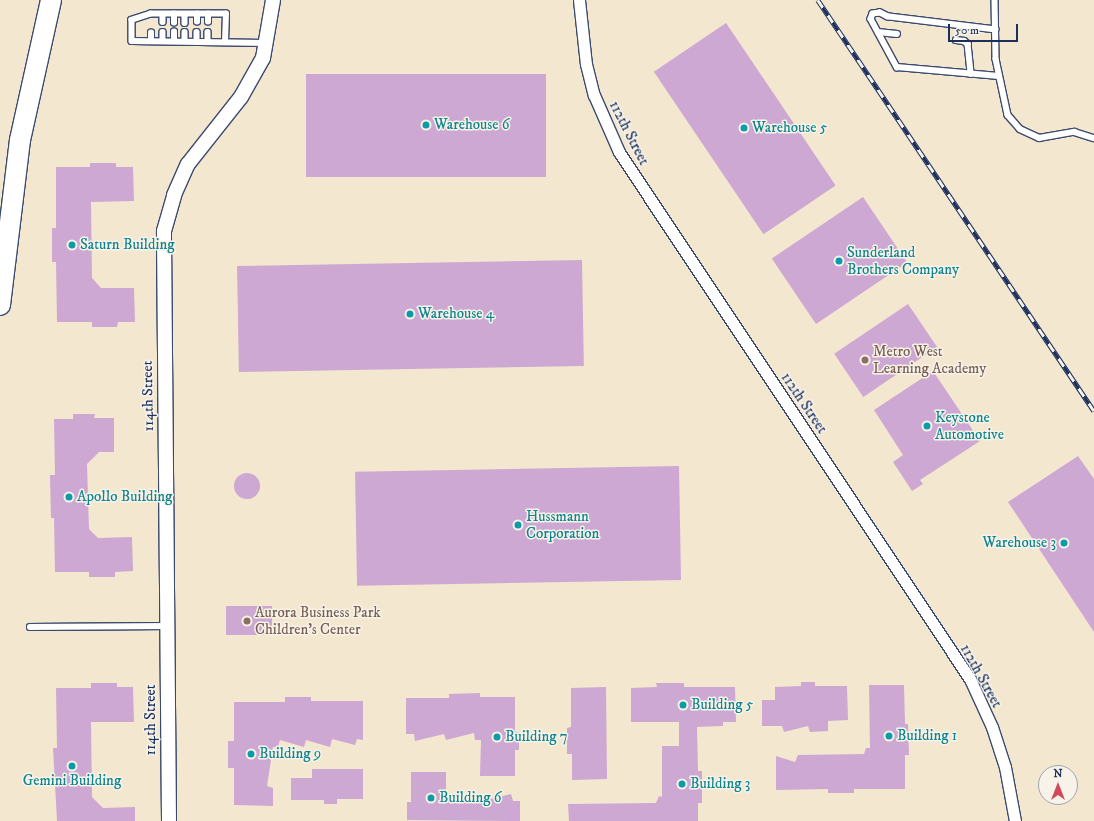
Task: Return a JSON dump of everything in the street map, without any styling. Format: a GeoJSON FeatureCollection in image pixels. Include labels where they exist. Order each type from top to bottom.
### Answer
{"type":"FeatureCollection","features":[{"type":"Feature","properties":{"kind":"highway"},"geometry":{"type":"LineString","coordinates":[[0,305],[20,140],[50,0]]}},
{"type":"Feature","properties":{"kind":"street","name":"114th Street"},"geometry":{"type":"LineString","coordinates":[[169,821],[163,268],[165,219],[188,164],[241,97],[262,58],[273,0]]}},
{"type":"Feature","properties":{"kind":"street","name":"112th Street"},"geometry":{"type":"LineString","coordinates":[[579,0],[581,33],[592,89],[619,152],[970,679],[992,727],[1005,767],[1014,821]]}},
{"type":"Feature","properties":{"kind":"lane"},"geometry":{"type":"LineString","coordinates":[[996,0],[999,76],[1008,115],[1020,129],[1039,138],[1074,132],[1094,138]]}},
{"type":"Feature","properties":{"kind":"lane"},"geometry":{"type":"LineString","coordinates":[[996,30],[888,17],[880,13],[873,14],[871,19],[897,67],[999,76]]}},
{"type":"Feature","properties":{"kind":"lane"},"geometry":{"type":"LineString","coordinates":[[225,42],[226,14],[151,14],[132,20],[132,41],[266,43]]}},
{"type":"Feature","properties":{"kind":"lane"},"geometry":{"type":"LineString","coordinates":[[151,14],[151,22]]}},
{"type":"Feature","properties":{"kind":"lane"},"geometry":{"type":"LineString","coordinates":[[163,14],[163,22]]}},
{"type":"Feature","properties":{"kind":"lane"},"geometry":{"type":"LineString","coordinates":[[174,14],[174,23]]}},
{"type":"Feature","properties":{"kind":"lane"},"geometry":{"type":"LineString","coordinates":[[185,14],[185,22]]}},
{"type":"Feature","properties":{"kind":"lane"},"geometry":{"type":"LineString","coordinates":[[197,14],[197,22]]}},
{"type":"Feature","properties":{"kind":"lane"},"geometry":{"type":"LineString","coordinates":[[208,14],[208,22]]}},
{"type":"Feature","properties":{"kind":"lane"},"geometry":{"type":"LineString","coordinates":[[163,32],[163,41]]}},
{"type":"Feature","properties":{"kind":"lane"},"geometry":{"type":"LineString","coordinates":[[174,32],[174,41]]}},
{"type":"Feature","properties":{"kind":"lane"},"geometry":{"type":"LineString","coordinates":[[185,32],[185,42]]}},
{"type":"Feature","properties":{"kind":"lane"},"geometry":{"type":"LineString","coordinates":[[197,32],[197,42]]}},
{"type":"Feature","properties":{"kind":"lane"},"geometry":{"type":"LineString","coordinates":[[208,32],[208,42]]}},
{"type":"Feature","properties":{"kind":"lane"},"geometry":{"type":"LineString","coordinates":[[878,32],[897,34]]}},
{"type":"Feature","properties":{"kind":"lane"},"geometry":{"type":"LineString","coordinates":[[151,33],[151,41]]}},
{"type":"Feature","properties":{"kind":"lane"},"geometry":{"type":"LineString","coordinates":[[956,40],[964,40],[968,44],[971,74]]}},
{"type":"Feature","properties":{"kind":"lane"},"geometry":{"type":"LineString","coordinates":[[30,627],[168,626]]}},
{"type":"Feature","properties":{"kind":"building","name":"Warehouse 5"},"geometry":{"type":"Polygon","coordinates":[[[726,23],[836,185],[763,234],[654,72],[726,23]]]}},
{"type":"Feature","properties":{"kind":"building","name":"Warehouse 6"},"geometry":{"type":"Polygon","coordinates":[[[306,74],[546,74],[546,177],[306,177],[306,74]]]}},
{"type":"Feature","properties":{"kind":"building","name":"Saturn Building"},"geometry":{"type":"Polygon","coordinates":[[[90,163],[116,163],[116,167],[133,167],[134,201],[91,202],[92,278],[101,288],[134,288],[135,322],[118,322],[117,327],[92,327],[92,322],[57,322],[56,262],[52,262],[52,228],[56,228],[56,167],[90,167],[90,163]]]}},
{"type":"Feature","properties":{"kind":"building","name":"Sunderland Brothers Company"},"geometry":{"type":"Polygon","coordinates":[[[863,197],[907,262],[816,324],[772,259],[863,197]]]}},
{"type":"Feature","properties":{"kind":"building","name":"Warehouse 4"},"geometry":{"type":"Polygon","coordinates":[[[582,260],[584,366],[239,372],[237,266],[582,260]]]}},
{"type":"Feature","properties":{"kind":"building"},"geometry":{"type":"Polygon","coordinates":[[[908,304],[937,347],[863,397],[834,354],[908,304]]]}},
{"type":"Feature","properties":{"kind":"building","name":"Keystone Automotive"},"geometry":{"type":"Polygon","coordinates":[[[933,371],[980,441],[920,480],[923,484],[912,491],[893,462],[903,455],[874,410],[933,371]]]}},
{"type":"Feature","properties":{"kind":"building","name":"Apollo Building"},"geometry":{"type":"Polygon","coordinates":[[[73,414],[95,414],[94,418],[114,418],[114,452],[99,452],[87,464],[89,529],[98,538],[132,537],[133,571],[115,572],[115,577],[89,577],[89,572],[55,572],[54,518],[51,518],[50,475],[55,475],[54,419],[73,419],[73,414]]]}},
{"type":"Feature","properties":{"kind":"building","name":"Warehouse 3"},"geometry":{"type":"Polygon","coordinates":[[[1078,456],[1094,479],[1094,632],[1008,502],[1078,456]]]}},
{"type":"Feature","properties":{"kind":"building","name":"Hussmann Corporation"},"geometry":{"type":"Polygon","coordinates":[[[679,466],[681,580],[357,586],[355,472],[679,466]]]}},
{"type":"Feature","properties":{"kind":"building"},"geometry":{"type":"Polygon","coordinates":[[[247,473],[256,477],[260,486],[256,495],[247,499],[238,495],[234,486],[238,477],[247,473]]]}},
{"type":"Feature","properties":{"kind":"building","name":"Aurora Business Park Children's Center"},"geometry":{"type":"Polygon","coordinates":[[[226,606],[272,606],[272,635],[226,635],[226,606]]]}},
{"type":"Feature","properties":{"kind":"building"},"geometry":{"type":"Polygon","coordinates":[[[801,682],[815,682],[815,686],[847,686],[848,720],[828,721],[828,731],[810,732],[808,726],[784,732],[782,726],[762,726],[762,700],[775,700],[775,687],[801,686],[801,682]]]}},
{"type":"Feature","properties":{"kind":"building","name":"Gemini Building"},"geometry":{"type":"Polygon","coordinates":[[[91,683],[117,683],[117,687],[133,687],[134,722],[91,722],[92,797],[103,808],[135,807],[135,821],[57,821],[53,748],[57,748],[56,688],[91,688],[91,683]]]}},
{"type":"Feature","properties":{"kind":"building"},"geometry":{"type":"Polygon","coordinates":[[[656,683],[684,683],[684,687],[735,687],[736,722],[723,722],[723,726],[697,727],[698,771],[702,771],[702,803],[698,803],[698,821],[569,821],[568,804],[656,803],[659,796],[662,797],[662,746],[679,746],[679,722],[631,722],[631,688],[657,687],[656,683]]]}},
{"type":"Feature","properties":{"kind":"building","name":"Building 1"},"geometry":{"type":"Polygon","coordinates":[[[869,685],[904,685],[905,724],[908,724],[909,755],[905,755],[905,789],[854,789],[854,793],[828,793],[828,789],[776,790],[776,756],[795,762],[798,755],[864,754],[866,748],[870,748],[869,685]]]}},
{"type":"Feature","properties":{"kind":"building"},"geometry":{"type":"Polygon","coordinates":[[[606,687],[607,779],[572,780],[572,754],[567,754],[567,728],[571,727],[571,688],[606,687]]]}},
{"type":"Feature","properties":{"kind":"building","name":"Building 7"},"geometry":{"type":"Polygon","coordinates":[[[480,693],[480,697],[515,697],[515,732],[519,732],[519,750],[515,750],[515,776],[480,776],[481,740],[475,740],[474,733],[446,740],[444,734],[415,741],[414,734],[406,734],[406,698],[449,698],[449,694],[480,693]]]}},
{"type":"Feature","properties":{"kind":"building","name":"Building 9"},"geometry":{"type":"Polygon","coordinates":[[[285,697],[311,697],[311,701],[363,701],[363,740],[357,739],[355,745],[332,739],[330,747],[306,740],[304,747],[280,740],[278,747],[273,747],[267,786],[273,788],[273,806],[234,805],[234,768],[228,768],[228,741],[234,741],[234,702],[285,702],[285,697]]]}},
{"type":"Feature","properties":{"kind":"building"},"geometry":{"type":"Polygon","coordinates":[[[312,769],[363,769],[363,799],[337,799],[337,804],[324,804],[324,800],[291,800],[291,778],[312,778],[312,769]]]}},
{"type":"Feature","properties":{"kind":"building","name":"Building 6"},"geometry":{"type":"Polygon","coordinates":[[[411,772],[446,772],[446,795],[451,795],[452,801],[482,801],[511,794],[513,801],[520,801],[520,821],[407,820],[407,802],[411,802],[411,772]]]}},
{"type":"Feature","properties":{"kind":"railway"},"geometry":{"type":"LineString","coordinates":[[818,0],[1094,411]]}},
{"type":"Feature","properties":{"kind":"place","name":"Warehouse 6"},"geometry":{"type":"Point","coordinates":[426,125]}},
{"type":"Feature","properties":{"kind":"place","name":"Warehouse 5"},"geometry":{"type":"Point","coordinates":[744,128]}},
{"type":"Feature","properties":{"kind":"place","name":"Saturn Building"},"geometry":{"type":"Point","coordinates":[72,245]}},
{"type":"Feature","properties":{"kind":"place","name":"Sunderland Brothers Company"},"geometry":{"type":"Point","coordinates":[839,261]}},
{"type":"Feature","properties":{"kind":"place","name":"Warehouse 4"},"geometry":{"type":"Point","coordinates":[410,314]}},
{"type":"Feature","properties":{"kind":"place","name":"Metro West Learning Academy"},"geometry":{"type":"Point","coordinates":[865,360]}},
{"type":"Feature","properties":{"kind":"place","name":"Keystone Automotive"},"geometry":{"type":"Point","coordinates":[927,426]}},
{"type":"Feature","properties":{"kind":"place","name":"Apollo Building"},"geometry":{"type":"Point","coordinates":[69,497]}},
{"type":"Feature","properties":{"kind":"place","name":"Hussmann Corporation"},"geometry":{"type":"Point","coordinates":[518,525]}},
{"type":"Feature","properties":{"kind":"place","name":"Warehouse 3"},"geometry":{"type":"Point","coordinates":[1064,543]}},
{"type":"Feature","properties":{"kind":"place","name":"Aurora Business Park Children's Center"},"geometry":{"type":"Point","coordinates":[247,621]}},
{"type":"Feature","properties":{"kind":"place","name":"Building 5"},"geometry":{"type":"Point","coordinates":[683,705]}},
{"type":"Feature","properties":{"kind":"place","name":"Building 1"},"geometry":{"type":"Point","coordinates":[889,736]}},
{"type":"Feature","properties":{"kind":"place","name":"Building 7"},"geometry":{"type":"Point","coordinates":[497,737]}},
{"type":"Feature","properties":{"kind":"place","name":"Building 9"},"geometry":{"type":"Point","coordinates":[251,754]}},
{"type":"Feature","properties":{"kind":"place","name":"Gemini Building"},"geometry":{"type":"Point","coordinates":[72,766]}},
{"type":"Feature","properties":{"kind":"place","name":"Building 3"},"geometry":{"type":"Point","coordinates":[682,784]}},
{"type":"Feature","properties":{"kind":"place","name":"Building 6"},"geometry":{"type":"Point","coordinates":[431,798]}}]}
